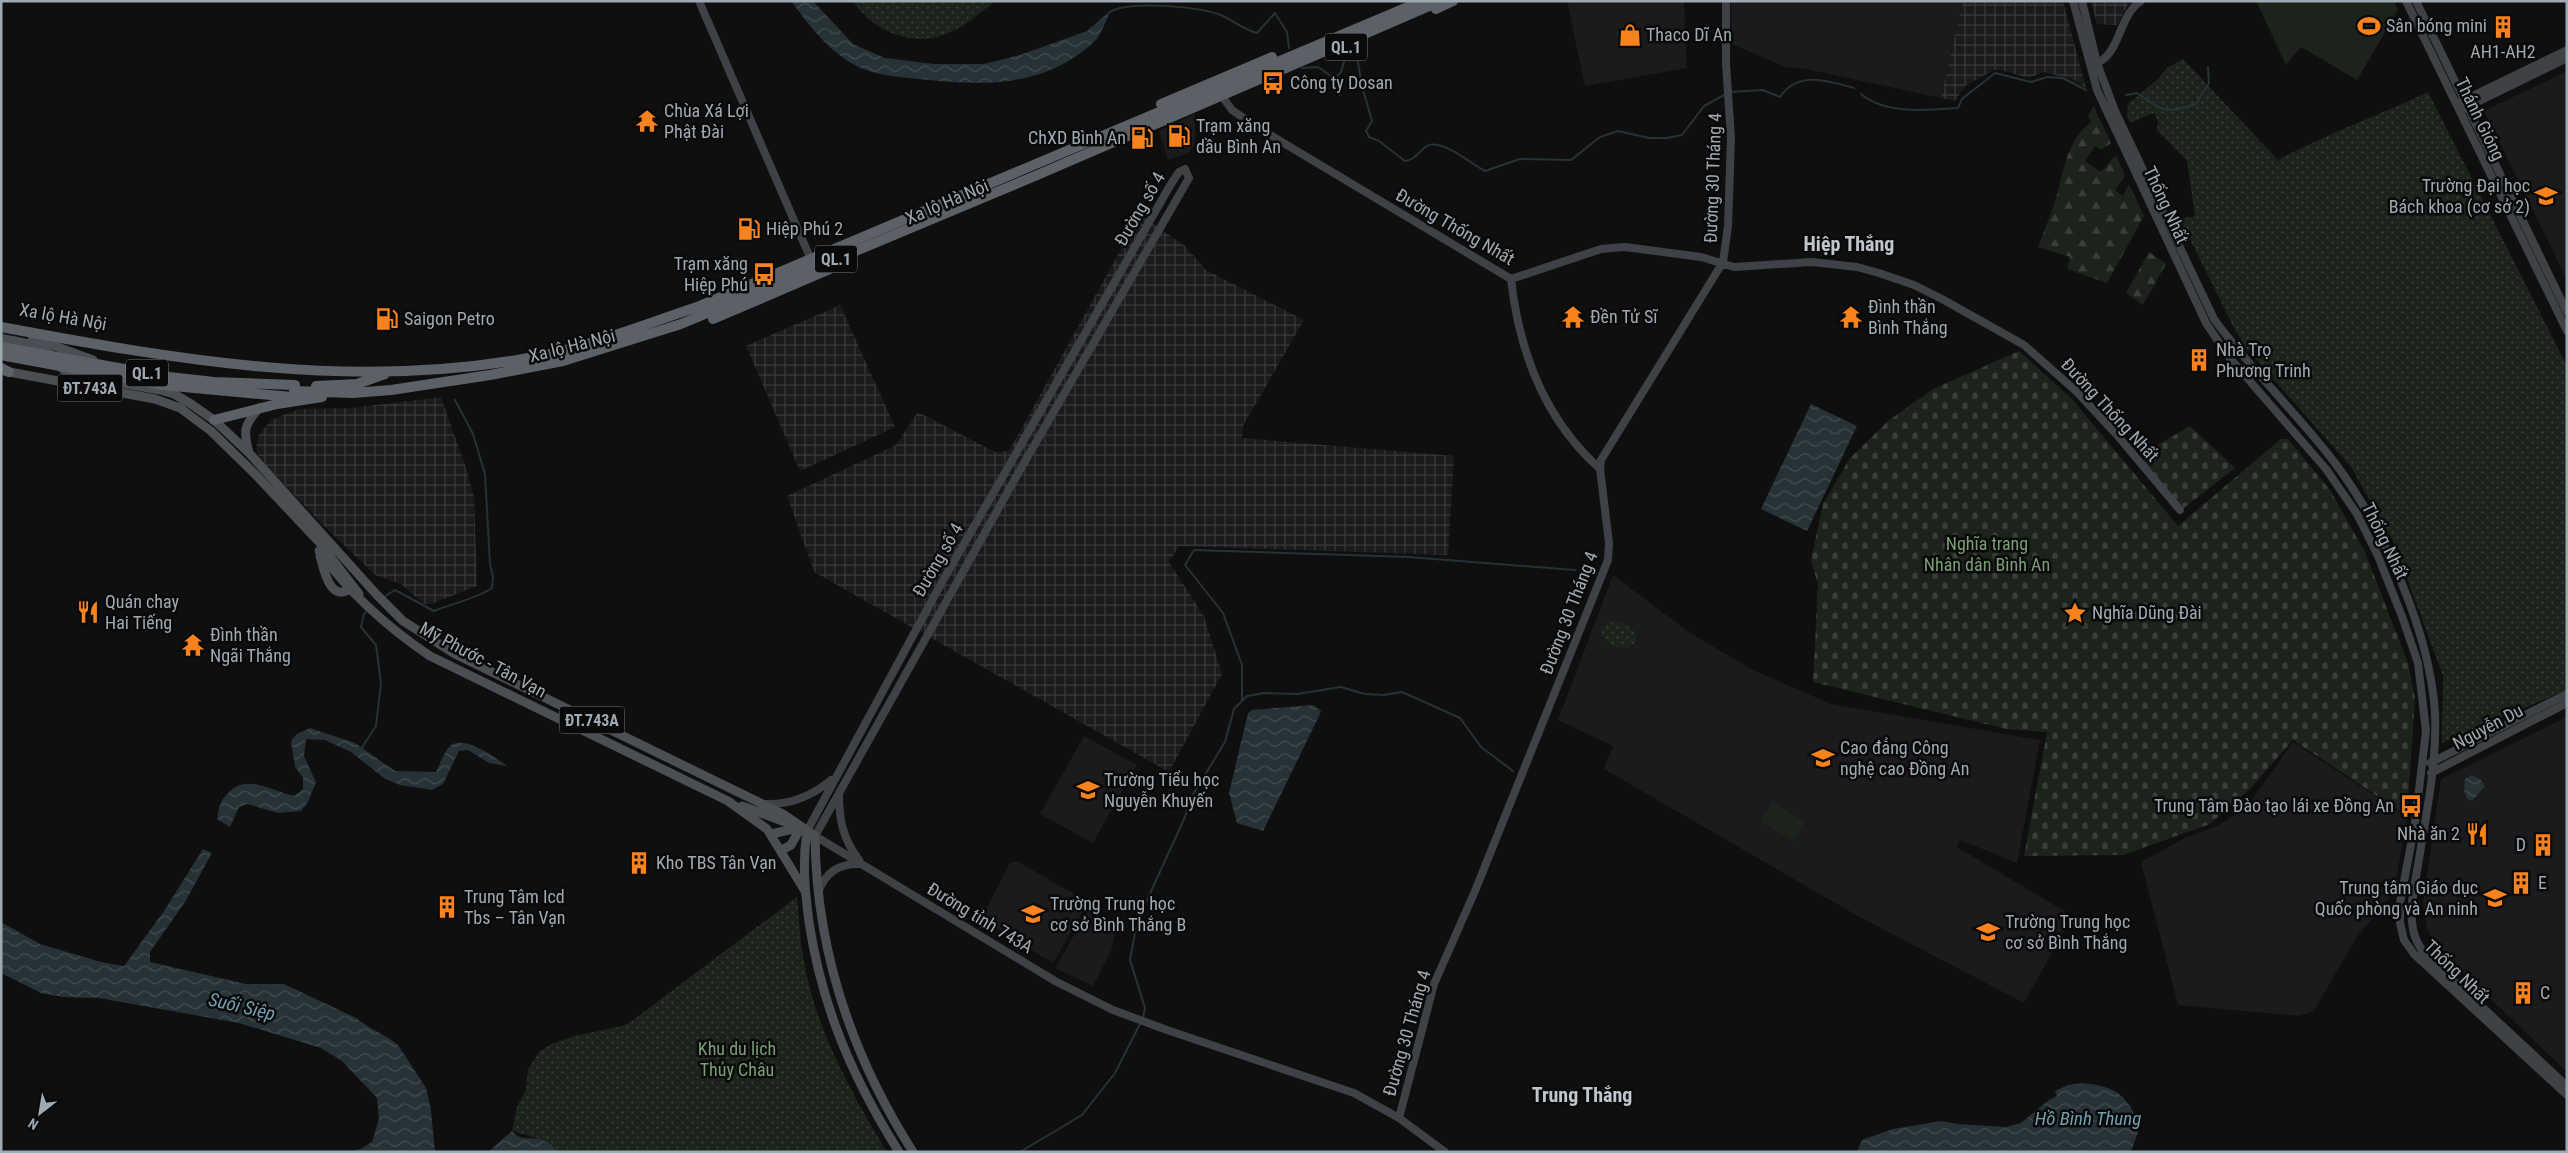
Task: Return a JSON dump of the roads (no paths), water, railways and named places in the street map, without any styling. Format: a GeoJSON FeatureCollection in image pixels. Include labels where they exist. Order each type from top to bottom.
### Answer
{"type":"FeatureCollection","features":[{"type":"Feature","properties":{"kind":"highway","name":"Xa lộ Hà Nội"},"geometry":{"type":"LineString","coordinates":[[1390,15],[1403,1]]}},
{"type":"Feature","properties":{"kind":"highway","name":"Xa lộ Hà Nội"},"geometry":{"type":"LineString","coordinates":[[1,327],[120,349],[131,346],[258,363],[266,367],[388,372],[472,366],[536,356],[608,338],[697,307],[777,273],[781,267],[810,257],[1287,52],[1305,45],[1313,47],[1422,1]]}},
{"type":"Feature","properties":{"kind":"highway","name":"Xa lộ Hà Nội"},"geometry":{"type":"LineString","coordinates":[[1223,97],[1442,1]]}},
{"type":"Feature","properties":{"kind":"highway","name":"Xa lộ Hà Nội"},"geometry":{"type":"LineString","coordinates":[[294,391],[353,393],[439,382],[563,363],[608,349],[714,311],[1453,1]]}},
{"type":"Feature","properties":{"kind":"highway","name":"Xa lộ Hà Nội"},"geometry":{"type":"LineString","coordinates":[[1,322],[111,342],[120,349]]}},
{"type":"Feature","properties":{"kind":"highway","name":"QL.1"},"geometry":{"type":"LineString","coordinates":[[1,349],[182,383],[294,391]]}},
{"type":"Feature","properties":{"kind":"highway","name":"QL.1"},"geometry":{"type":"LineString","coordinates":[[1,355],[162,385],[294,391]]}},
{"type":"Feature","properties":{"kind":"highway","name":"Xa lộ Hà Nội"},"geometry":{"type":"LineString","coordinates":[[362,372],[372,366],[400,366],[410,371]]}},
{"type":"Feature","properties":{"kind":"highway","name":"Xa lộ Hà Nội"},"geometry":{"type":"LineString","coordinates":[[294,391],[356,384],[388,372]]}},
{"type":"Feature","properties":{"kind":"highway"},"geometry":{"type":"LineString","coordinates":[[214,420],[259,408],[353,393]]}},
{"type":"Feature","properties":{"kind":"main road"},"geometry":{"type":"LineString","coordinates":[[5,339],[22,337],[52,344],[94,361],[129,381],[154,389]]}},
{"type":"Feature","properties":{"kind":"main road","name":"ĐT.743A"},"geometry":{"type":"LineString","coordinates":[[5,339],[38,347],[48,353],[62,370],[69,374],[174,394],[214,420],[249,453],[331,542],[361,578]]}},
{"type":"Feature","properties":{"kind":"main road","name":"Mỹ Phước - Tân Vạn"},"geometry":{"type":"LineString","coordinates":[[4,370],[170,403],[202,424],[255,474],[364,602],[430,656],[728,801],[760,822],[772,834],[805,891]]}},
{"type":"Feature","properties":{"kind":"main road"},"geometry":{"type":"LineString","coordinates":[[249,453],[245,438],[246,427],[248,420],[259,408]]}},
{"type":"Feature","properties":{"kind":"main road","name":"Mỹ Phước - Tân Vạn"},"geometry":{"type":"LineString","coordinates":[[319,547],[327,581],[331,588],[338,592],[352,587]]}},
{"type":"Feature","properties":{"kind":"main road"},"geometry":{"type":"LineString","coordinates":[[352,587],[361,578]]}},
{"type":"Feature","properties":{"kind":"main road","name":"Mỹ Phước - Tân Vạn"},"geometry":{"type":"LineString","coordinates":[[361,578],[376,595],[415,630],[455,654],[764,804],[808,831],[803,865],[815,960],[839,1039],[874,1110],[899,1152]]}},
{"type":"Feature","properties":{"kind":"main road","name":"Đường tỉnh 743A"},"geometry":{"type":"LineString","coordinates":[[728,801],[753,810],[784,826],[808,831]]}},
{"type":"Feature","properties":{"kind":"main road"},"geometry":{"type":"LineString","coordinates":[[772,834],[808,831]]}},
{"type":"Feature","properties":{"kind":"main road"},"geometry":{"type":"LineString","coordinates":[[782,850],[808,831]]}},
{"type":"Feature","properties":{"kind":"main road"},"geometry":{"type":"LineString","coordinates":[[808,831],[831,969],[852,1034],[879,1094],[913,1152]]}},
{"type":"Feature","properties":{"kind":"main road"},"geometry":{"type":"LineString","coordinates":[[839,1039],[852,1034]]}},
{"type":"Feature","properties":{"kind":"street"},"geometry":{"type":"LineString","coordinates":[[699,1],[810,257]]}},
{"type":"Feature","properties":{"kind":"street","name":"Đường 30 Tháng 4"},"geometry":{"type":"LineString","coordinates":[[1399,1118],[1434,984],[1475,891],[1608,560],[1609,542],[1600,469],[1605,452],[1722,262],[1729,209],[1726,1]]}},
{"type":"Feature","properties":{"kind":"street","name":"Thống Nhất"},"geometry":{"type":"LineString","coordinates":[[2073,1],[2089,66],[2107,114],[2206,323],[2228,356],[2326,468],[2357,514],[2378,556],[2404,619],[2418,662],[2426,731],[2422,774],[2400,903],[2400,923],[2404,940],[2414,954],[2567,1095]]}},
{"type":"Feature","properties":{"kind":"street","name":"Thống Nhất"},"geometry":{"type":"LineString","coordinates":[[2082,1],[2097,63],[2115,111],[2214,319],[2236,349],[2297,416],[2336,464],[2367,510],[2393,565],[2428,660],[2434,700],[2436,735],[2434,762],[2412,905],[2414,938],[2424,953],[2567,1086]]}},
{"type":"Feature","properties":{"kind":"street"},"geometry":{"type":"LineString","coordinates":[[2089,66],[2107,56],[2131,10],[2141,1]]}},
{"type":"Feature","properties":{"kind":"street","name":"Thánh Gióng"},"geometry":{"type":"LineString","coordinates":[[2406,1],[2458,108],[2567,312]]}},
{"type":"Feature","properties":{"kind":"street","name":"Thánh Gióng"},"geometry":{"type":"LineString","coordinates":[[2416,1],[2466,104],[2567,331]]}},
{"type":"Feature","properties":{"kind":"street"},"geometry":{"type":"LineString","coordinates":[[2458,108],[2567,50]]}},
{"type":"Feature","properties":{"kind":"street"},"geometry":{"type":"LineString","coordinates":[[2466,104],[2567,58]]}},
{"type":"Feature","properties":{"kind":"street","name":"Đường Thống Nhất"},"geometry":{"type":"LineString","coordinates":[[1223,97],[1232,110],[1255,126],[1511,278],[1610,247],[1647,248],[1722,262],[1734,267],[1812,262],[1856,267],[1914,285],[1975,316],[2024,345],[2076,391],[2117,435],[2180,510]]}},
{"type":"Feature","properties":{"kind":"street","name":"Đường số 4"},"geometry":{"type":"LineString","coordinates":[[1186,169],[1189,178],[1020,470],[839,791],[808,831],[834,777],[942,582],[1142,234],[1179,172],[1186,169]]}},
{"type":"Feature","properties":{"kind":"street"},"geometry":{"type":"LineString","coordinates":[[1511,278],[1517,318],[1539,388],[1550,410],[1580,452],[1600,469]]}},
{"type":"Feature","properties":{"kind":"street"},"geometry":{"type":"LineString","coordinates":[[2288,425],[2297,416]]}},
{"type":"Feature","properties":{"kind":"street","name":"Nguyễn Du"},"geometry":{"type":"LineString","coordinates":[[2422,765],[2434,762],[2567,694]]}},
{"type":"Feature","properties":{"kind":"street","name":"Nguyễn Du"},"geometry":{"type":"LineString","coordinates":[[2422,774],[2432,773],[2567,703]]}},
{"type":"Feature","properties":{"kind":"street"},"geometry":{"type":"LineString","coordinates":[[764,804],[778,804],[802,799],[819,790],[834,777]]}},
{"type":"Feature","properties":{"kind":"street"},"geometry":{"type":"LineString","coordinates":[[839,791],[839,811],[844,837],[862,864]]}},
{"type":"Feature","properties":{"kind":"street","name":"Đường tỉnh 743A"},"geometry":{"type":"LineString","coordinates":[[808,831],[1024,964],[1088,998],[1167,1030],[1354,1093],[1399,1118]]}},
{"type":"Feature","properties":{"kind":"street"},"geometry":{"type":"LineString","coordinates":[[818,892],[831,872],[847,864],[862,864]]}},
{"type":"Feature","properties":{"kind":"street"},"geometry":{"type":"LineString","coordinates":[[2400,923],[2412,922]]}},
{"type":"Feature","properties":{"kind":"street","name":"ĐT.743A"},"geometry":{"type":"LineString","coordinates":[[1399,1118],[1445,1152]]}},
{"type":"Feature","properties":{"kind":"water"},"geometry":{"type":"Polygon","coordinates":[[[791,1],[813,1],[853,44],[885,58],[934,64],[984,64],[1020,55],[1087,31],[1111,10],[1096,40],[1075,57],[1056,68],[1016,80],[973,83],[891,76],[857,66],[845,59],[825,42],[791,1]]]}},
{"type":"Feature","properties":{"kind":"water"},"geometry":{"type":"Polygon","coordinates":[[[1811,404],[1857,426],[1807,531],[1761,509],[1811,404]]]}},
{"type":"Feature","properties":{"kind":"water"},"geometry":{"type":"Polygon","coordinates":[[[1313,705],[1321,711],[1263,831],[1237,823],[1229,793],[1248,713],[1252,710],[1313,705]]]}},
{"type":"Feature","properties":{"kind":"water"},"geometry":{"type":"Polygon","coordinates":[[[310,728],[355,743],[395,771],[436,772],[448,748],[454,744],[461,743],[478,748],[507,766],[489,763],[468,750],[459,751],[443,784],[432,790],[400,785],[384,778],[351,752],[325,740],[306,739],[304,756],[316,782],[308,802],[301,811],[278,813],[247,804],[239,807],[230,827],[217,819],[219,808],[226,795],[236,787],[244,784],[261,785],[294,796],[303,789],[303,778],[295,767],[291,741],[297,734],[310,728]]]}},
{"type":"Feature","properties":{"kind":"water"},"geometry":{"type":"Polygon","coordinates":[[[2471,775],[2480,779],[2485,786],[2472,801],[2467,799],[2464,790],[2465,779],[2471,775]]]}},
{"type":"Feature","properties":{"kind":"water","name":"Suối Siệp"},"geometry":{"type":"Polygon","coordinates":[[[203,849],[212,853],[185,902],[150,952],[150,962],[246,984],[284,984],[356,1018],[393,1041],[398,1045],[426,1088],[431,1110],[435,1152],[350,1152],[372,1142],[379,1119],[377,1098],[342,1061],[321,1048],[239,1023],[99,998],[63,997],[41,993],[1,973],[1,922],[40,944],[101,962],[124,966],[164,911],[203,849]]]}},
{"type":"Feature","properties":{"kind":"water","name":"Hồ Bình Thung"},"geometry":{"type":"Polygon","coordinates":[[[2094,1084],[2112,1090],[2119,1094],[2130,1107],[2140,1126],[2131,1152],[1857,1152],[1862,1140],[1893,1129],[1941,1121],[2006,1127],[2021,1123],[2049,1100],[2057,1096],[2055,1091],[2068,1085],[2094,1084]]]}},
{"type":"Feature","properties":{"kind":"water"},"geometry":{"type":"Polygon","coordinates":[[[512,1131],[521,1137],[535,1138],[547,1142],[561,1152],[488,1152],[512,1131]]]}},
{"type":"Feature","properties":{"kind":"waterway"},"geometry":{"type":"LineString","coordinates":[[1110,12],[1132,6],[1195,9],[1218,14],[1257,33],[1275,13],[1287,32],[1289,48]]}},
{"type":"Feature","properties":{"kind":"waterway"},"geometry":{"type":"LineString","coordinates":[[1302,68],[1318,67],[1331,76],[1337,76],[1341,72],[1346,55],[1351,53],[1357,57],[1362,86],[1372,121],[1366,131],[1369,137],[1379,141],[1405,161],[1412,159],[1424,148],[1433,144],[1456,153],[1485,171],[1520,159],[1571,160],[1600,137],[1618,131],[1649,138],[1667,138],[1682,135],[1704,106],[1726,94]]}},
{"type":"Feature","properties":{"kind":"waterway"},"geometry":{"type":"LineString","coordinates":[[2126,95],[2137,93],[2153,104],[2170,110],[2196,104],[2209,83],[2208,67]]}},
{"type":"Feature","properties":{"kind":"waterway"},"geometry":{"type":"LineString","coordinates":[[1861,94],[1871,101],[1882,105],[1908,110],[1958,108],[1962,99],[1995,73],[2031,82],[2047,77],[2063,78],[2086,90]]}},
{"type":"Feature","properties":{"kind":"waterway"},"geometry":{"type":"LineString","coordinates":[[1730,92],[1763,90],[1780,97],[1787,89],[1805,80],[1824,81],[1854,88]]}},
{"type":"Feature","properties":{"kind":"waterway"},"geometry":{"type":"LineString","coordinates":[[384,597],[395,590],[434,611],[472,598],[492,588],[493,577],[490,564],[485,474],[473,434],[455,400]]}},
{"type":"Feature","properties":{"kind":"waterway"},"geometry":{"type":"LineString","coordinates":[[1242,701],[1242,665],[1223,613],[1185,565],[1194,550],[1409,557],[1575,570]]}},
{"type":"Feature","properties":{"kind":"waterway"},"geometry":{"type":"LineString","coordinates":[[361,749],[376,726],[381,683],[376,645],[361,627],[364,614],[367,611]]}},
{"type":"Feature","properties":{"kind":"waterway"},"geometry":{"type":"LineString","coordinates":[[1143,1018],[1145,1008],[1130,960],[1137,922],[1185,817],[1192,796],[1225,742],[1234,709],[1247,696],[1264,693],[1297,694],[1341,687],[1365,694],[1383,695],[1402,692],[1460,718],[1481,747],[1513,771]]}},
{"type":"Feature","properties":{"kind":"waterway"},"geometry":{"type":"LineString","coordinates":[[1020,1152],[1082,1115],[1115,1073],[1141,1022]]}},
{"type":"Feature","properties":{"kind":"place","name":"Sân bóng mini"},"geometry":{"type":"Point","coordinates":[2369,26]}},
{"type":"Feature","properties":{"kind":"place","name":"AH1-AH2"},"geometry":{"type":"Point","coordinates":[2503,27]}},
{"type":"Feature","properties":{"kind":"place","name":"Thaco Dĩ An"},"geometry":{"type":"Point","coordinates":[1630,35]}},
{"type":"Feature","properties":{"kind":"place","name":"Công ty Dosan"},"geometry":{"type":"Point","coordinates":[1273,83]}},
{"type":"Feature","properties":{"kind":"place","name":"Chùa Xá Lợi Phật Đài"},"geometry":{"type":"Point","coordinates":[647,121]}},
{"type":"Feature","properties":{"kind":"place","name":"Trạm xăng dầu Bình An"},"geometry":{"type":"Point","coordinates":[1179,136]}},
{"type":"Feature","properties":{"kind":"place","name":"ChXD Bình An"},"geometry":{"type":"Point","coordinates":[1142,138]}},
{"type":"Feature","properties":{"kind":"place","name":"Trường Đại học Bách khoa (cơ sở 2)"},"geometry":{"type":"Point","coordinates":[2546,196]}},
{"type":"Feature","properties":{"kind":"place","name":"Hiệp Phú 2"},"geometry":{"type":"Point","coordinates":[749,229]}},
{"type":"Feature","properties":{"kind":"place","name":"Trạm xăng Hiệp Phú"},"geometry":{"type":"Point","coordinates":[764,274]}},
{"type":"Feature","properties":{"kind":"place","name":"Đền Tử Sĩ"},"geometry":{"type":"Point","coordinates":[1573,317]}},
{"type":"Feature","properties":{"kind":"place","name":"Đình thần Bình Thắng"},"geometry":{"type":"Point","coordinates":[1851,317]}},
{"type":"Feature","properties":{"kind":"place","name":"Saigon Petro"},"geometry":{"type":"Point","coordinates":[387,319]}},
{"type":"Feature","properties":{"kind":"place","name":"Nhà Trọ Phương Trinh"},"geometry":{"type":"Point","coordinates":[2199,360]}},
{"type":"Feature","properties":{"kind":"place","name":"Quán chay Hai Tiếng"},"geometry":{"type":"Point","coordinates":[88,612]}},
{"type":"Feature","properties":{"kind":"place","name":"Nghĩa Dũng Đài"},"geometry":{"type":"Point","coordinates":[2075,613]}},
{"type":"Feature","properties":{"kind":"place","name":"Đình thần Ngãi Thắng"},"geometry":{"type":"Point","coordinates":[193,645]}},
{"type":"Feature","properties":{"kind":"place","name":"Cao đẳng Công nghệ cao Đồng An"},"geometry":{"type":"Point","coordinates":[1823,758]}},
{"type":"Feature","properties":{"kind":"place","name":"Trường Tiểu học Nguyễn Khuyến"},"geometry":{"type":"Point","coordinates":[1088,790]}},
{"type":"Feature","properties":{"kind":"place","name":"Trung Tâm Đào tạo lái xe Đồng An"},"geometry":{"type":"Point","coordinates":[2411,806]}},
{"type":"Feature","properties":{"kind":"place","name":"Nhà ăn 2"},"geometry":{"type":"Point","coordinates":[2477,834]}},
{"type":"Feature","properties":{"kind":"place","name":"D"},"geometry":{"type":"Point","coordinates":[2543,845]}},
{"type":"Feature","properties":{"kind":"place","name":"Kho TBS Tân Vạn"},"geometry":{"type":"Point","coordinates":[639,863]}},
{"type":"Feature","properties":{"kind":"place","name":"E"},"geometry":{"type":"Point","coordinates":[2521,883]}},
{"type":"Feature","properties":{"kind":"place","name":"Trung tâm Giáo dục Quốc phòng và An ninh"},"geometry":{"type":"Point","coordinates":[2495,898]}},
{"type":"Feature","properties":{"kind":"place","name":"Trung Tâm Icd Tbs – Tân Vạn"},"geometry":{"type":"Point","coordinates":[447,907]}},
{"type":"Feature","properties":{"kind":"place","name":"Trường Trung học cơ sở Bình Thắng B"},"geometry":{"type":"Point","coordinates":[1033,914]}},
{"type":"Feature","properties":{"kind":"place","name":"Trường Trung học cơ sở Bình Thắng"},"geometry":{"type":"Point","coordinates":[1988,932]}},
{"type":"Feature","properties":{"kind":"place","name":"C"},"geometry":{"type":"Point","coordinates":[2523,993]}},
{"type":"Feature","properties":{"kind":"district","name":"Hiệp Thắng"},"geometry":{"type":"Point","coordinates":[1849,244]}},
{"type":"Feature","properties":{"kind":"district","name":"Trung Thắng"},"geometry":{"type":"Point","coordinates":[1582,1095]}},
{"type":"Feature","properties":{"kind":"park label","name":"Nghĩa trang Nhân dân Bình An"},"geometry":{"type":"Point","coordinates":[1987,554]}},
{"type":"Feature","properties":{"kind":"park label","name":"Khu du lịch Thủy Châu"},"geometry":{"type":"Point","coordinates":[737,1059]}}]}
